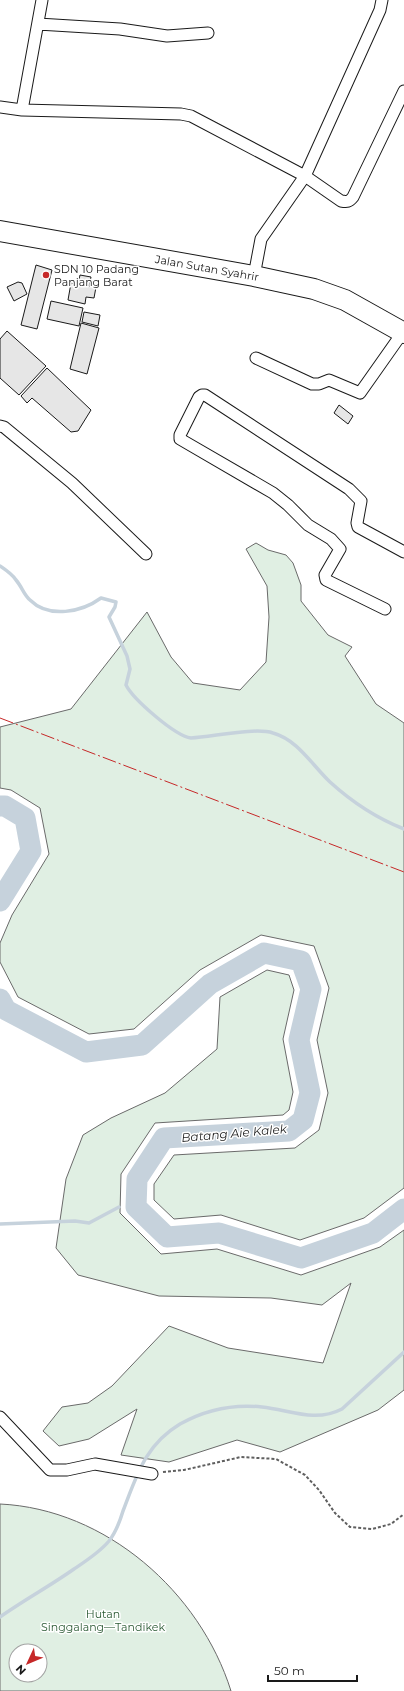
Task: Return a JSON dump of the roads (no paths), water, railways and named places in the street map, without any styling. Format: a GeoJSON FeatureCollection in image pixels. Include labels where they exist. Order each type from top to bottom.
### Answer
{"type":"FeatureCollection","features":[{"type":"Feature","properties":{"kind":"highway","name":"Jalan Sutan Syahrir"},"geometry":{"type":"LineString","coordinates":[[0,231],[254,276],[314,289],[331,294],[367,311],[403,332]]}},
{"type":"Feature","properties":{"kind":"street"},"geometry":{"type":"LineString","coordinates":[[22,110],[42,0]]}},
{"type":"Feature","properties":{"kind":"street"},"geometry":{"type":"LineString","coordinates":[[254,276],[261,239],[305,176],[380,10],[382,0]]}},
{"type":"Feature","properties":{"kind":"street"},"geometry":{"type":"LineString","coordinates":[[38,24],[120,29],[167,36],[208,33]]}},
{"type":"Feature","properties":{"kind":"street"},"geometry":{"type":"LineString","coordinates":[[0,107],[22,110],[181,114],[191,116],[305,176],[341,201],[346,202],[350,201],[404,91]]}},
{"type":"Feature","properties":{"kind":"street"},"geometry":{"type":"LineString","coordinates":[[256,358],[312,384],[319,384],[329,380],[360,393],[403,332]]}},
{"type":"Feature","properties":{"kind":"street"},"geometry":{"type":"LineString","coordinates":[[386,609],[326,580],[325,575],[340,550],[338,545],[331,539],[308,525],[288,505],[273,493],[180,440],[180,435],[199,397],[202,395],[205,396],[349,489],[361,501],[357,523],[358,527],[404,552]]}},
{"type":"Feature","properties":{"kind":"street"},"geometry":{"type":"LineString","coordinates":[[0,426],[4,426],[72,483],[146,554]]}},
{"type":"Feature","properties":{"kind":"street"},"geometry":{"type":"LineString","coordinates":[[0,1417],[50,1470],[67,1470],[95,1464],[152,1474]]}},
{"type":"Feature","properties":{"kind":"waterway"},"geometry":{"type":"LineString","coordinates":[[0,566],[13,576],[30,600],[46,610],[75,610],[85,607],[101,598],[116,602],[115,607],[109,617],[127,656],[130,669],[126,685],[145,707],[175,731],[191,738],[256,731],[265,731],[282,736],[297,747],[330,782],[347,796],[374,815],[404,829]]}},
{"type":"Feature","properties":{"kind":"waterway","name":"Batang Aie Kalek"},"geometry":{"type":"LineString","coordinates":[[0,806],[5,806],[25,818],[31,851],[0,901]]}},
{"type":"Feature","properties":{"kind":"waterway","name":"Batang Aie Kalek"},"geometry":{"type":"LineString","coordinates":[[0,999],[6,1010],[86,1052],[142,1045],[210,984],[264,953],[301,961],[311,989],[299,1040],[310,1093],[303,1120],[289,1131],[164,1138],[137,1179],[136,1207],[167,1237],[219,1233],[301,1258],[373,1233],[404,1209]]}},
{"type":"Feature","properties":{"kind":"waterway"},"geometry":{"type":"LineString","coordinates":[[0,1224],[75,1221],[89,1223],[119,1207]]}},
{"type":"Feature","properties":{"kind":"waterway"},"geometry":{"type":"LineString","coordinates":[[0,1617],[83,1563],[105,1545],[118,1526],[138,1473],[150,1451],[158,1441],[180,1424],[199,1415],[220,1409],[241,1406],[262,1407],[312,1415],[332,1413],[342,1409],[404,1352]]}},
{"type":"Feature","properties":{"kind":"place","name":"SDN 10 Padang Panjang Barat"},"geometry":{"type":"Point","coordinates":[46,275]}},
{"type":"Feature","properties":{"kind":"park label","name":"Hutan Singgalang—Tandikek"},"geometry":{"type":"Point","coordinates":[103,1620]}}]}
